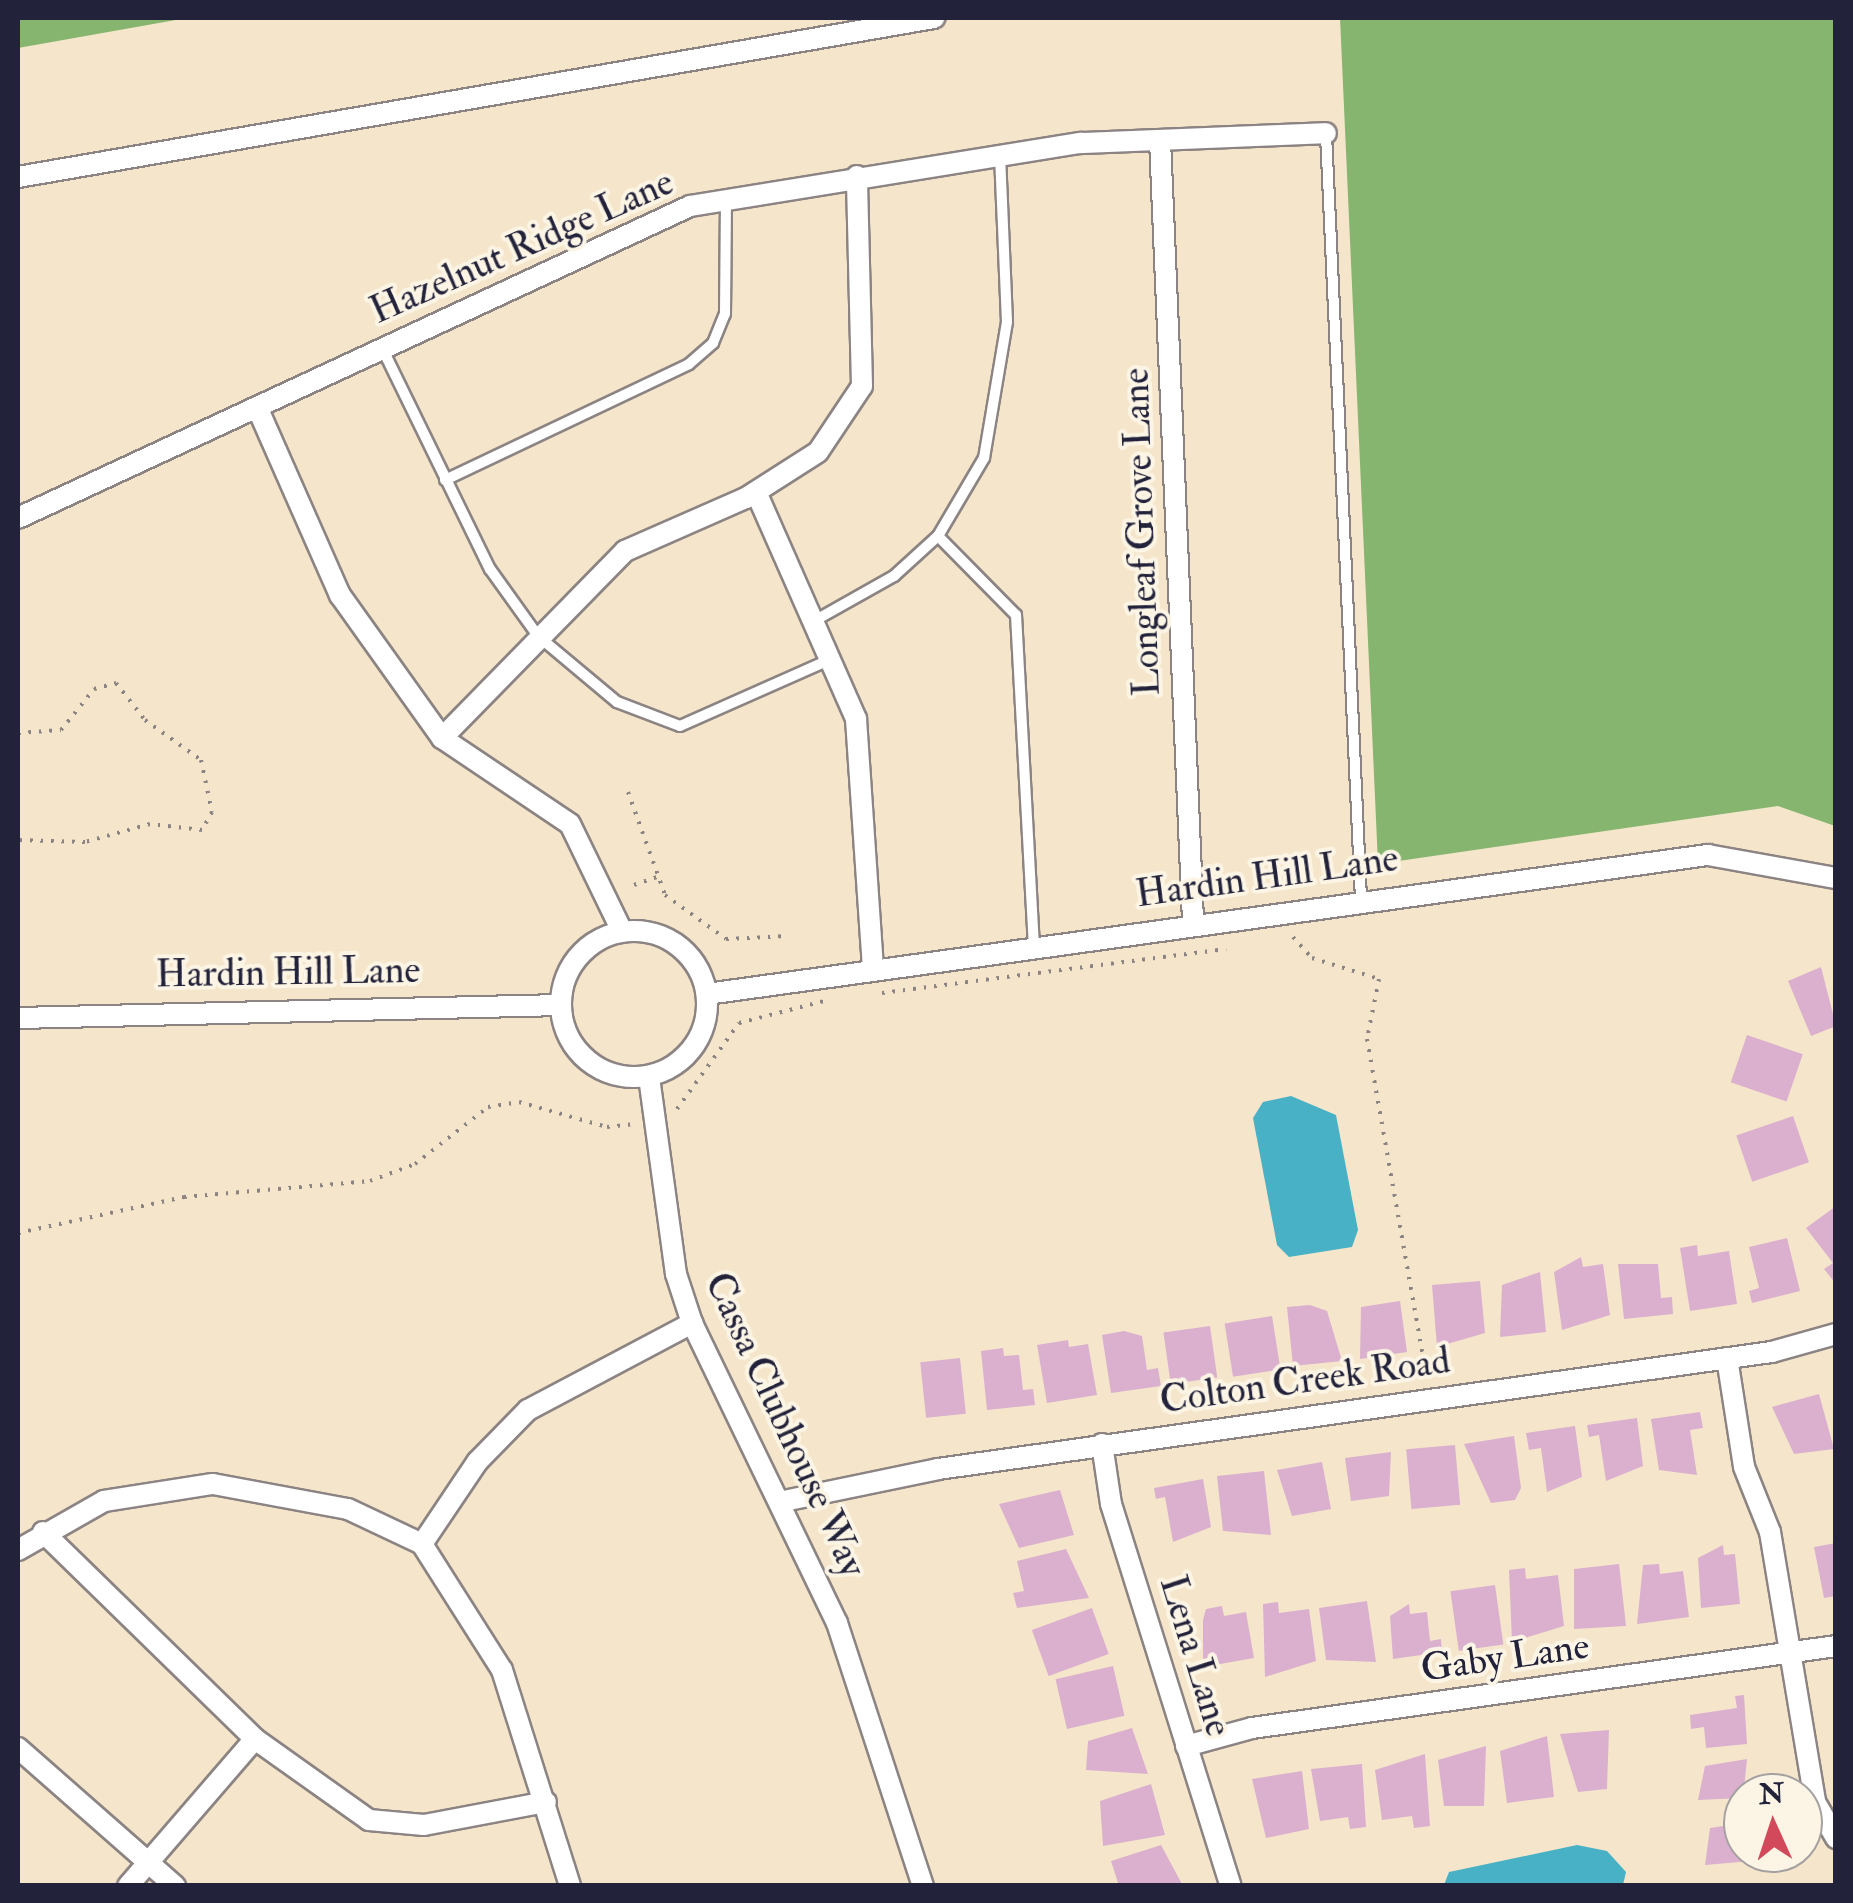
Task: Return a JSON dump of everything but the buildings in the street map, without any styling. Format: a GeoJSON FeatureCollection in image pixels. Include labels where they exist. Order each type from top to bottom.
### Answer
{"type":"FeatureCollection","features":[{"type":"Feature","properties":{"kind":"street"},"geometry":{"type":"LineString","coordinates":[[18,177],[934,18]]}},
{"type":"Feature","properties":{"kind":"street","name":"Hazelnut Ridge Lane"},"geometry":{"type":"LineString","coordinates":[[18,518],[690,206],[1000,155],[1160,140],[1326,133]]}},
{"type":"Feature","properties":{"kind":"street","name":"Longleaf Grove Lane"},"geometry":{"type":"LineString","coordinates":[[1160,140],[1194,922]]}},
{"type":"Feature","properties":{"kind":"street"},"geometry":{"type":"LineString","coordinates":[[442,738],[625,551],[756,492],[818,452],[862,386],[857,176]]}},
{"type":"Feature","properties":{"kind":"street"},"geometry":{"type":"LineString","coordinates":[[256,407],[340,595],[442,738],[570,824],[622,931]]}},
{"type":"Feature","properties":{"kind":"street"},"geometry":{"type":"LineString","coordinates":[[756,492],[856,718],[873,970]]}},
{"type":"Feature","properties":{"kind":"street","name":"Hardin Hill Lane"},"geometry":{"type":"LineString","coordinates":[[707,994],[1194,922],[1708,855],[1836,878]]}},
{"type":"Feature","properties":{"kind":"street"},"geometry":{"type":"LineString","coordinates":[[622,931],[646,931],[687,952],[707,994],[700,1038],[650,1076],[588,1062],[560,1006],[571,966],[622,931]]}},
{"type":"Feature","properties":{"kind":"street","name":"Hardin Hill Lane"},"geometry":{"type":"LineString","coordinates":[[18,1018],[560,1006]]}},
{"type":"Feature","properties":{"kind":"street","name":"Cassa Clubhouse Way"},"geometry":{"type":"LineString","coordinates":[[650,1076],[676,1274],[692,1323],[784,1500],[836,1623],[923,1886]]}},
{"type":"Feature","properties":{"kind":"street"},"geometry":{"type":"LineString","coordinates":[[422,1544],[477,1462],[528,1410],[692,1323]]}},
{"type":"Feature","properties":{"kind":"street","name":"Colton Creek Road"},"geometry":{"type":"LineString","coordinates":[[784,1500],[1102,1444],[1727,1358],[1836,1334]]}},
{"type":"Feature","properties":{"kind":"street"},"geometry":{"type":"LineString","coordinates":[[1727,1358],[1789,1654],[1814,1802],[1836,1838]]}},
{"type":"Feature","properties":{"kind":"street","name":"Lena Lane"},"geometry":{"type":"LineString","coordinates":[[1102,1444],[1110,1504],[1232,1886]]}},
{"type":"Feature","properties":{"kind":"street"},"geometry":{"type":"LineString","coordinates":[[18,1550],[43,1532],[104,1501],[213,1484],[348,1509],[422,1544],[502,1670],[570,1886]]}},
{"type":"Feature","properties":{"kind":"street"},"geometry":{"type":"LineString","coordinates":[[43,1532],[255,1740],[368,1820],[424,1826],[546,1802]]}},
{"type":"Feature","properties":{"kind":"street","name":"Gaby Lane"},"geometry":{"type":"LineString","coordinates":[[1186,1746],[1252,1728],[1836,1646]]}},
{"type":"Feature","properties":{"kind":"street"},"geometry":{"type":"LineString","coordinates":[[128,1886],[255,1740]]}},
{"type":"Feature","properties":{"kind":"street"},"geometry":{"type":"LineString","coordinates":[[18,1748],[176,1886]]}},
{"type":"Feature","properties":{"kind":"lane"},"geometry":{"type":"LineString","coordinates":[[1326,133],[1360,899]]}},
{"type":"Feature","properties":{"kind":"lane"},"geometry":{"type":"LineString","coordinates":[[814,621],[894,576],[938,536],[984,458],[1001,398],[1000,155]]}},
{"type":"Feature","properties":{"kind":"lane"},"geometry":{"type":"LineString","coordinates":[[445,480],[689,364],[713,343],[725,314],[726,200]]}},
{"type":"Feature","properties":{"kind":"lane"},"geometry":{"type":"LineString","coordinates":[[382,349],[490,569],[538,636],[617,702],[680,726],[831,659]]}},
{"type":"Feature","properties":{"kind":"lane"},"geometry":{"type":"LineString","coordinates":[[938,536],[1016,614],[1034,946]]}},
{"type":"Feature","properties":{"kind":"path"},"geometry":{"type":"LineString","coordinates":[[18,733],[60,730],[94,690],[116,683],[145,720],[200,760],[212,812],[202,830],[150,824],[85,842],[18,840]]}},
{"type":"Feature","properties":{"kind":"path"},"geometry":{"type":"LineString","coordinates":[[628,792],[665,895],[726,939],[787,936]]}},
{"type":"Feature","properties":{"kind":"path"},"geometry":{"type":"LineString","coordinates":[[634,885],[656,877]]}},
{"type":"Feature","properties":{"kind":"path"},"geometry":{"type":"LineString","coordinates":[[1293,937],[1312,958],[1376,971],[1379,979],[1367,1039],[1427,1379]]}},
{"type":"Feature","properties":{"kind":"path"},"geometry":{"type":"LineString","coordinates":[[873,993],[930,994],[1226,949]]}},
{"type":"Feature","properties":{"kind":"path"},"geometry":{"type":"LineString","coordinates":[[665,1118],[675,1117],[688,1084],[739,1023],[839,997]]}},
{"type":"Feature","properties":{"kind":"path"},"geometry":{"type":"LineString","coordinates":[[18,1233],[184,1196],[370,1181],[415,1164],[488,1107],[519,1102],[585,1122],[636,1124]]}},
{"type":"Feature","properties":{"kind":"green space"},"geometry":{"type":"Polygon","coordinates":[[[18,18],[187,18],[18,48],[18,18]]]}},
{"type":"Feature","properties":{"kind":"green space"},"geometry":{"type":"Polygon","coordinates":[[[1340,18],[1835,18],[1835,826],[1778,806],[1378,864],[1340,18]]]}},
{"type":"Feature","properties":{"kind":"water"},"geometry":{"type":"Polygon","coordinates":[[[1291,1096],[1336,1115],[1358,1230],[1352,1247],[1289,1257],[1277,1245],[1253,1118],[1263,1102],[1291,1096]]]}},
{"type":"Feature","properties":{"kind":"water"},"geometry":{"type":"Polygon","coordinates":[[[1577,1845],[1607,1851],[1626,1872],[1623,1885],[1444,1885],[1449,1872],[1577,1845]]]}}]}
